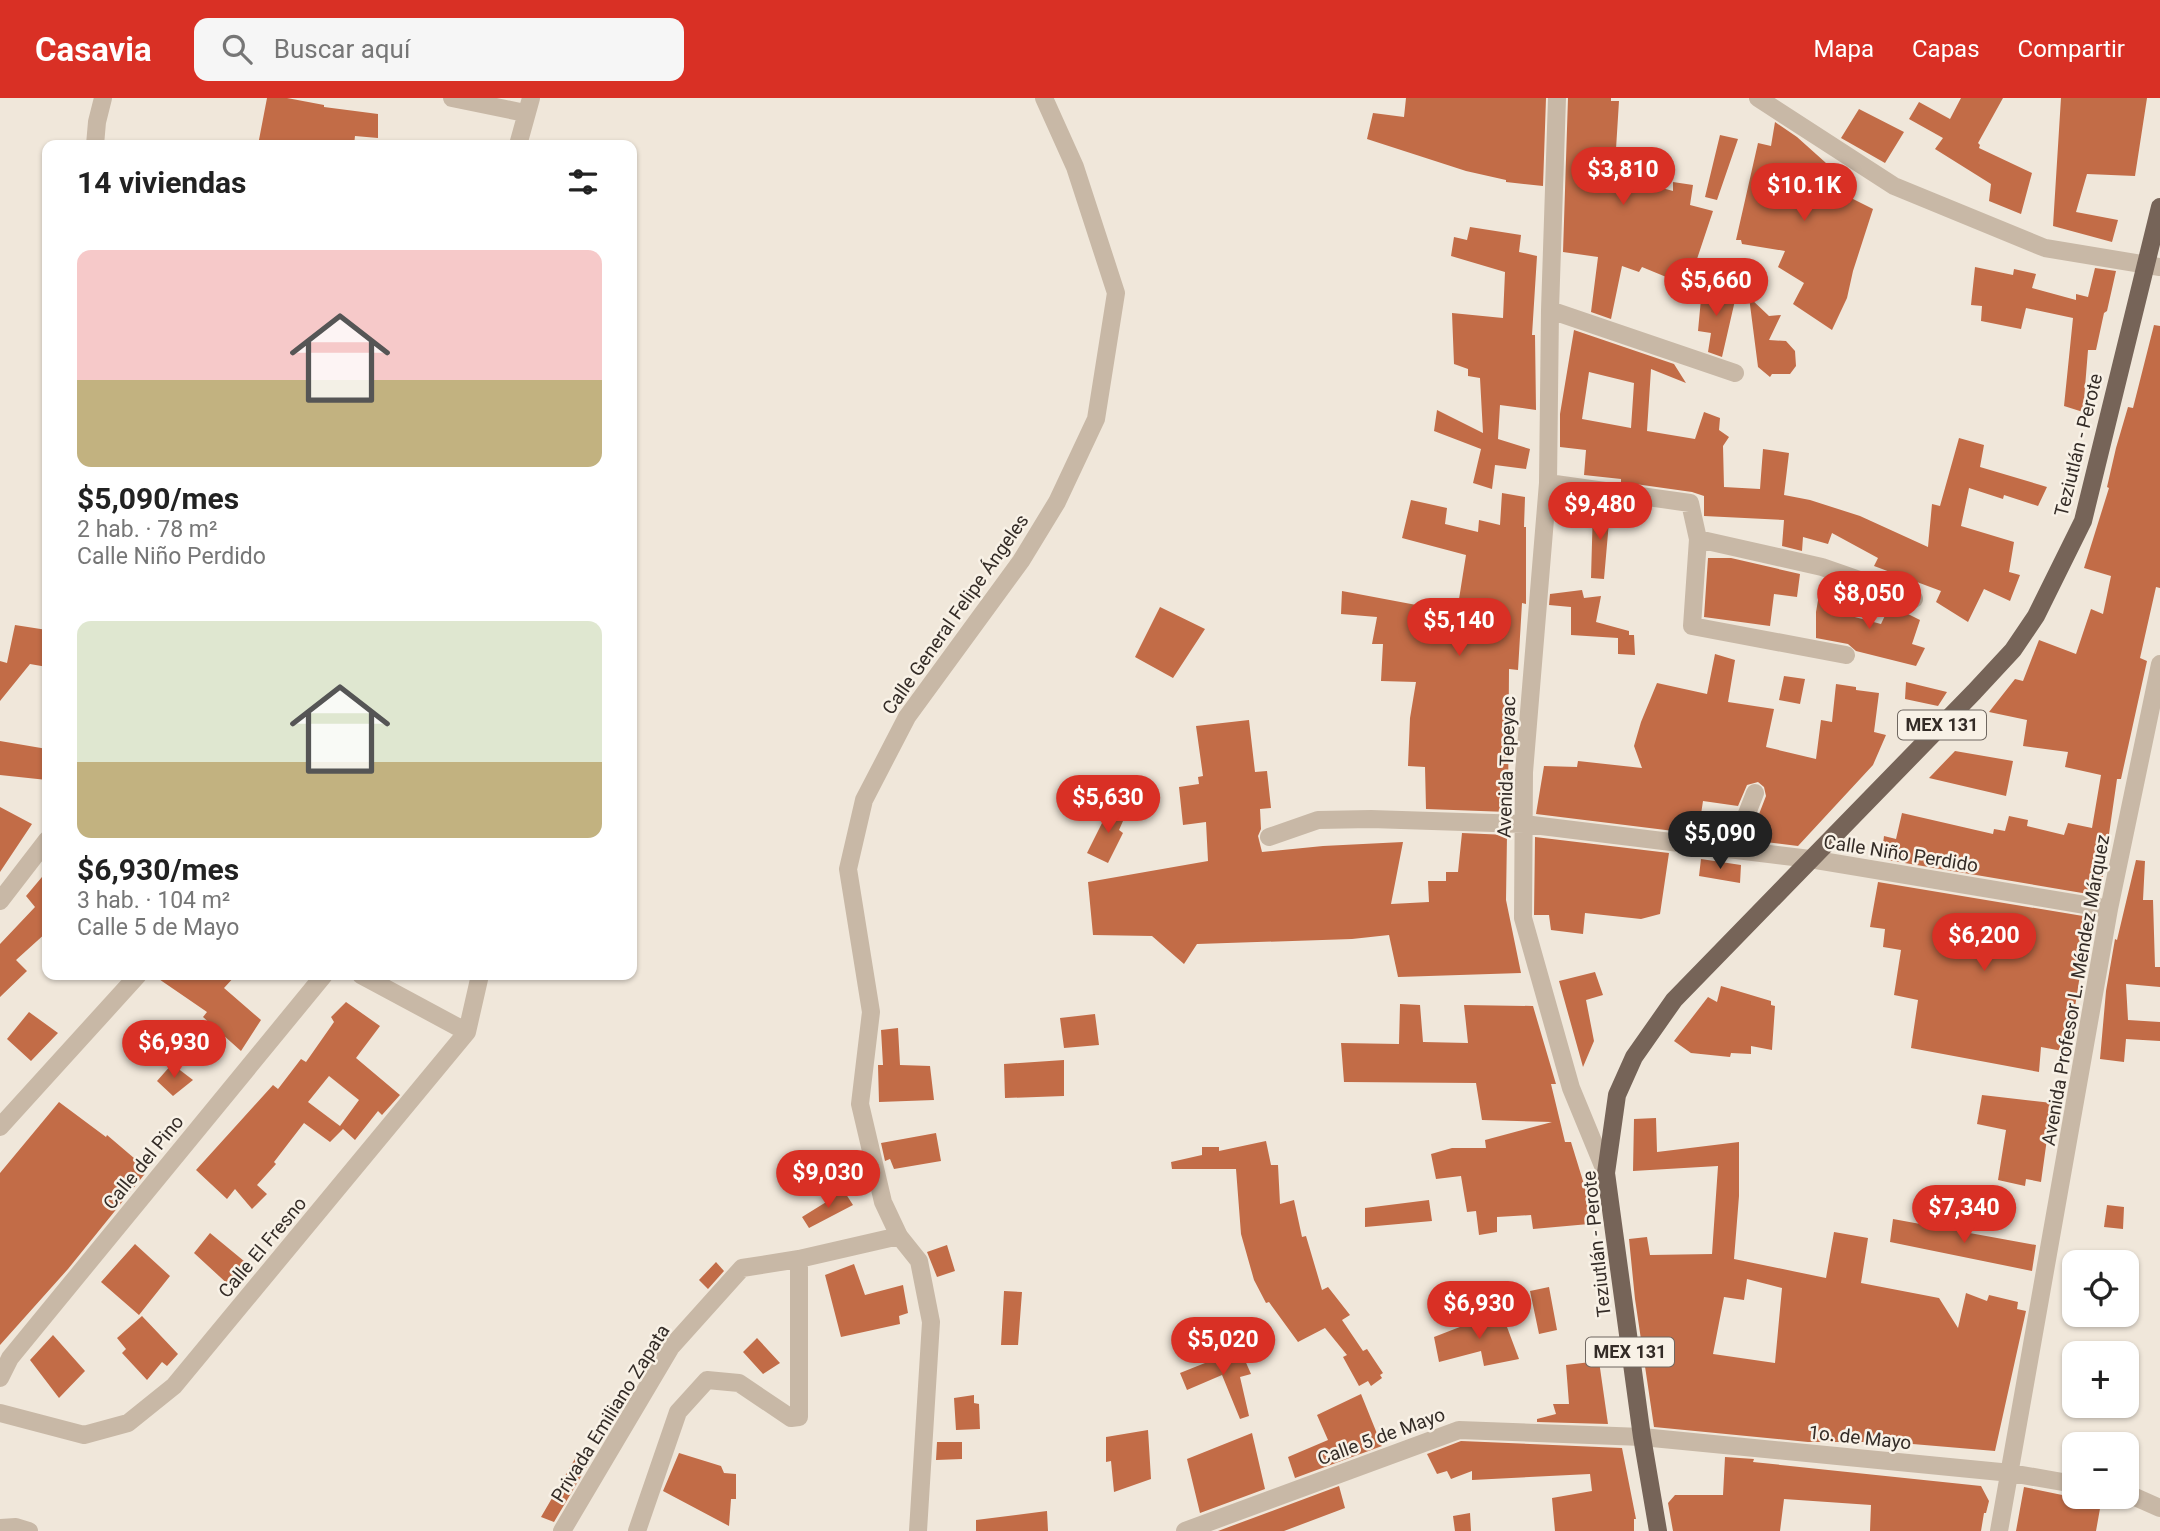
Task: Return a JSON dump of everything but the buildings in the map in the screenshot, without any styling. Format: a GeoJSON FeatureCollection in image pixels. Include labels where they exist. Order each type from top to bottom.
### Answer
{"type":"FeatureCollection","features":[{"type":"Feature","properties":{"kind":"main road","name":"Teziutlán - Perote"},"geometry":{"type":"LineString","coordinates":[[1658,1531],[1642,1437],[1606,1173],[1616,1095],[1634,1057],[1674,1000],[1974,692],[2012,650],[2036,616],[2083,522],[2152,265],[2160,207]]}},
{"type":"Feature","properties":{"kind":"street"},"geometry":{"type":"LineString","coordinates":[[95,140],[103,98]]}},
{"type":"Feature","properties":{"kind":"street"},"geometry":{"type":"LineString","coordinates":[[452,98],[528,106],[519,140]]}},
{"type":"Feature","properties":{"kind":"street","name":"Calle General Felipe Ángeles"},"geometry":{"type":"LineString","coordinates":[[918,1531],[931,1322],[919,1261],[899,1236],[883,1202],[860,1104],[870,1012],[848,869],[864,800],[907,717],[1021,561],[1056,502],[1096,419],[1116,293],[1075,167],[1044,98]]}},
{"type":"Feature","properties":{"kind":"street","name":"Avenida Tepeyac"},"geometry":{"type":"LineString","coordinates":[[1557,98],[1548,483],[1524,772],[1523,918],[1571,1088],[1606,1173]]}},
{"type":"Feature","properties":{"kind":"street"},"geometry":{"type":"LineString","coordinates":[[1758,98],[1895,186],[2045,247],[2152,265]]}},
{"type":"Feature","properties":{"kind":"street"},"geometry":{"type":"LineString","coordinates":[[1550,310],[1735,373]]}},
{"type":"Feature","properties":{"kind":"street"},"geometry":{"type":"LineString","coordinates":[[1548,483],[1690,503],[1698,540],[1692,626],[1846,655]]}},
{"type":"Feature","properties":{"kind":"street"},"geometry":{"type":"LineString","coordinates":[[1698,540],[1822,567],[1914,599]]}},
{"type":"Feature","properties":{"kind":"street","name":"Avenida Profesor L. Méndez Márquez"},"geometry":{"type":"LineString","coordinates":[[1999,1531],[2109,909],[2160,664]]}},
{"type":"Feature","properties":{"kind":"street"},"geometry":{"type":"LineString","coordinates":[[1733,849],[1755,793]]}},
{"type":"Feature","properties":{"kind":"street","name":"Calle Niño Perdido"},"geometry":{"type":"LineString","coordinates":[[1269,837],[1318,820],[1524,824],[1810,859],[2109,909]]}},
{"type":"Feature","properties":{"kind":"street"},"geometry":{"type":"LineString","coordinates":[[0,901],[42,846]]}},
{"type":"Feature","properties":{"kind":"street"},"geometry":{"type":"LineString","coordinates":[[0,1127],[133,980]]}},
{"type":"Feature","properties":{"kind":"street","name":"Calle del Pino"},"geometry":{"type":"LineString","coordinates":[[0,1378],[10,1358],[320,980]]}},
{"type":"Feature","properties":{"kind":"street"},"geometry":{"type":"LineString","coordinates":[[370,980],[467,1032]]}},
{"type":"Feature","properties":{"kind":"street","name":"Calle El Fresno"},"geometry":{"type":"LineString","coordinates":[[0,1413],[84,1435],[128,1423],[174,1386],[467,1032],[479,980]]}},
{"type":"Feature","properties":{"kind":"street","name":"Privada Emiliano Zapata"},"geometry":{"type":"LineString","coordinates":[[562,1531],[671,1347],[742,1268],[799,1259],[899,1236]]}},
{"type":"Feature","properties":{"kind":"street"},"geometry":{"type":"LineString","coordinates":[[637,1531],[678,1412],[707,1380],[739,1383],[791,1418],[799,1417],[799,1259]]}},
{"type":"Feature","properties":{"kind":"street","name":"Calle 5 de Mayo"},"geometry":{"type":"LineString","coordinates":[[1185,1531],[1459,1430],[1642,1437]]}},
{"type":"Feature","properties":{"kind":"street","name":"1o. de Mayo"},"geometry":{"type":"LineString","coordinates":[[1642,1437],[2011,1473],[2062,1482]]}},
{"type":"Feature","properties":{"kind":"street"},"geometry":{"type":"LineString","coordinates":[[2139,1499],[2160,1508]]}},
{"type":"Feature","properties":{"kind":"street"},"geometry":{"type":"LineString","coordinates":[[0,1528],[16,1527],[29,1531]]}}]}
